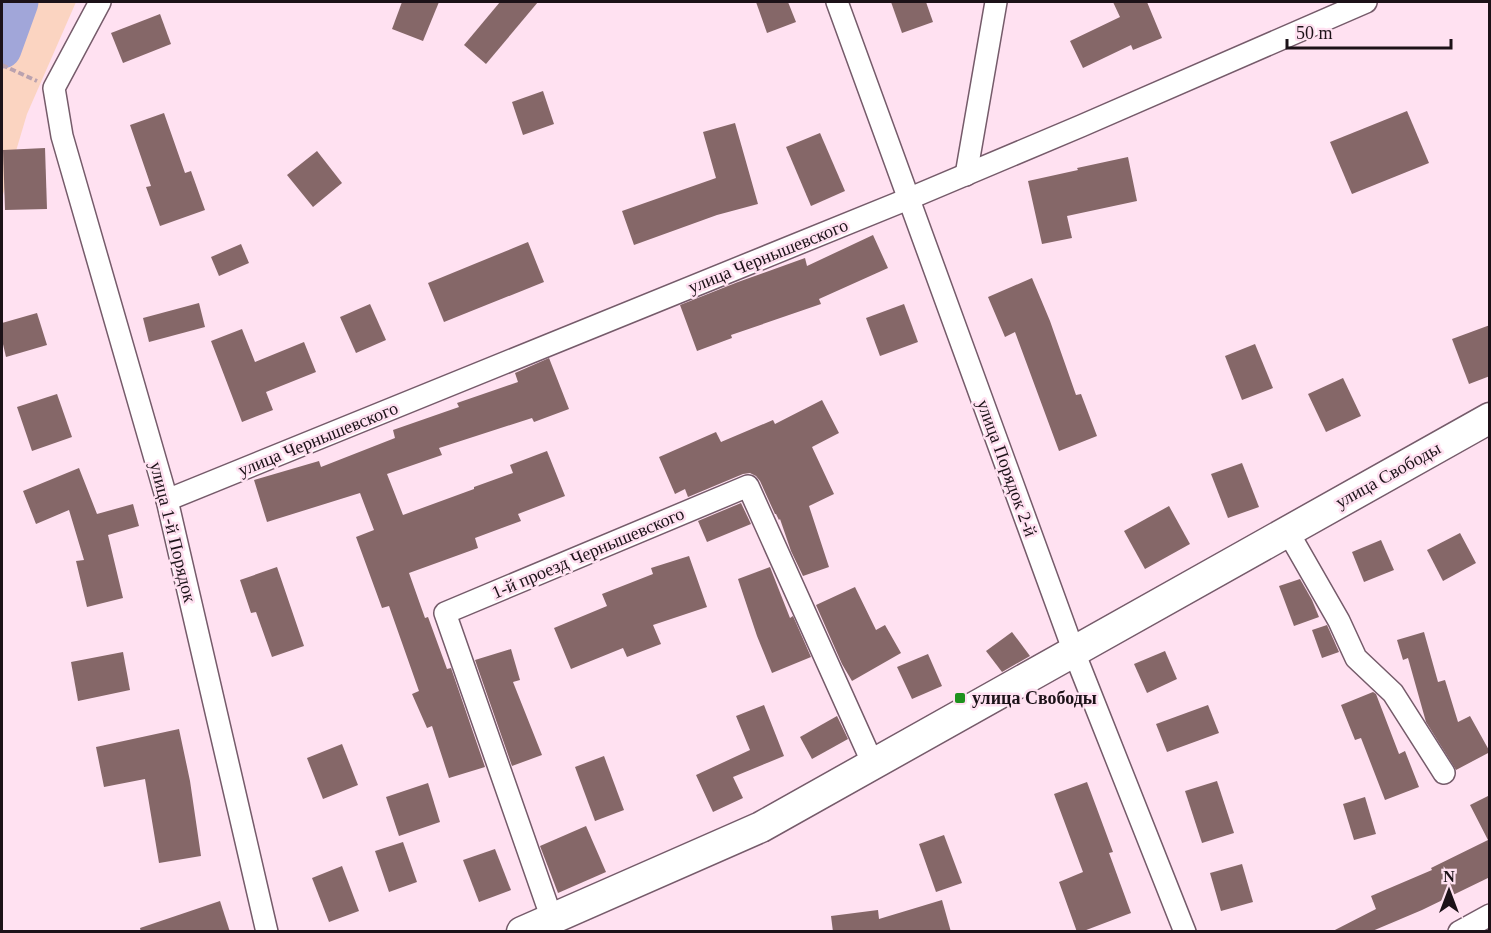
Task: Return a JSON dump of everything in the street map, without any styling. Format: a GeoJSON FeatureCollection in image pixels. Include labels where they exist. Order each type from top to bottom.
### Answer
{"type":"FeatureCollection","features":[{"type":"Feature","properties":{"kind":"main road","name":"улица Свободы"},"geometry":{"type":"LineString","coordinates":[[522,932],[761,827],[1490,418]]}},
{"type":"Feature","properties":{"kind":"street"},"geometry":{"type":"LineString","coordinates":[[54,88],[100,2]]}},
{"type":"Feature","properties":{"kind":"street","name":"улица Порядок 2-й"},"geometry":{"type":"LineString","coordinates":[[837,2],[1074,652],[1185,932]]}},
{"type":"Feature","properties":{"kind":"street"},"geometry":{"type":"LineString","coordinates":[[966,174],[996,2]]}},
{"type":"Feature","properties":{"kind":"street","name":"улица Чернышевского"},"geometry":{"type":"LineString","coordinates":[[167,500],[908,199],[1366,2]]}},
{"type":"Feature","properties":{"kind":"street","name":"улица 1-й Порядок"},"geometry":{"type":"LineString","coordinates":[[54,88],[62,136],[167,500],[267,932]]}},
{"type":"Feature","properties":{"kind":"street","name":"1-й проезд Чернышевского"},"geometry":{"type":"LineString","coordinates":[[552,918],[446,613],[748,486],[873,764]]}},
{"type":"Feature","properties":{"kind":"street"},"geometry":{"type":"LineString","coordinates":[[1288,532],[1339,621],[1356,658],[1393,693],[1444,773]]}},
{"type":"Feature","properties":{"kind":"street"},"geometry":{"type":"LineString","coordinates":[[1460,932],[1490,915]]}},
{"type":"Feature","properties":{"kind":"path"},"geometry":{"type":"LineString","coordinates":[[2,65],[54,88]]}},
{"type":"Feature","properties":{"kind":"shaded area"},"geometry":{"type":"Polygon","coordinates":[[[2,2],[76,2],[27,114],[2,198],[2,2]]]}},
{"type":"Feature","properties":{"kind":"building"},"geometry":{"type":"Polygon","coordinates":[[[402,2],[439,2],[423,41],[392,29],[402,2]]]}},
{"type":"Feature","properties":{"kind":"building"},"geometry":{"type":"Polygon","coordinates":[[[500,2],[538,2],[486,64],[464,45],[500,2]]]}},
{"type":"Feature","properties":{"kind":"building"},"geometry":{"type":"Polygon","coordinates":[[[756,2],[788,2],[796,22],[767,33],[756,2]]]}},
{"type":"Feature","properties":{"kind":"building"},"geometry":{"type":"Polygon","coordinates":[[[891,2],[926,2],[933,22],[902,33],[891,2]]]}},
{"type":"Feature","properties":{"kind":"building"},"geometry":{"type":"Polygon","coordinates":[[[1113,2],[1147,2],[1162,38],[1133,50],[1131,45],[1083,68],[1070,41],[1120,17],[1113,2]]]}},
{"type":"Feature","properties":{"kind":"building"},"geometry":{"type":"Polygon","coordinates":[[[160,14],[171,44],[123,63],[111,33],[160,14]]]}},
{"type":"Feature","properties":{"kind":"building"},"geometry":{"type":"Polygon","coordinates":[[[543,91],[554,124],[523,135],[512,102],[543,91]]]}},
{"type":"Feature","properties":{"kind":"building"},"geometry":{"type":"Polygon","coordinates":[[[1407,111],[1429,163],[1352,194],[1330,142],[1407,111]]]}},
{"type":"Feature","properties":{"kind":"building"},"geometry":{"type":"Polygon","coordinates":[[[164,113],[185,173],[191,171],[205,210],[160,226],[146,187],[151,186],[130,125],[164,113]]]}},
{"type":"Feature","properties":{"kind":"building"},"geometry":{"type":"Polygon","coordinates":[[[735,123],[758,204],[717,215],[634,245],[622,211],[716,178],[703,132],[735,123]]]}},
{"type":"Feature","properties":{"kind":"building"},"geometry":{"type":"Polygon","coordinates":[[[820,133],[845,191],[811,206],[786,147],[820,133]]]}},
{"type":"Feature","properties":{"kind":"building"},"geometry":{"type":"Polygon","coordinates":[[[45,148],[47,209],[5,210],[3,150],[45,148]]]}},
{"type":"Feature","properties":{"kind":"building"},"geometry":{"type":"Polygon","coordinates":[[[317,151],[342,183],[313,207],[287,175],[317,151]]]}},
{"type":"Feature","properties":{"kind":"building"},"geometry":{"type":"Polygon","coordinates":[[[1128,157],[1137,201],[1067,216],[1072,238],[1042,244],[1028,181],[1128,157]]]}},
{"type":"Feature","properties":{"kind":"building"},"geometry":{"type":"Polygon","coordinates":[[[873,235],[888,268],[819,299],[821,304],[731,335],[732,338],[697,351],[680,305],[805,258],[807,266],[873,235]]]}},
{"type":"Feature","properties":{"kind":"building"},"geometry":{"type":"Polygon","coordinates":[[[528,242],[544,282],[444,322],[428,283],[528,242]]]}},
{"type":"Feature","properties":{"kind":"building"},"geometry":{"type":"Polygon","coordinates":[[[241,244],[249,263],[219,276],[211,257],[241,244]]]}},
{"type":"Feature","properties":{"kind":"building"},"geometry":{"type":"Polygon","coordinates":[[[1032,278],[1076,395],[1081,394],[1097,436],[1059,451],[1015,332],[1005,337],[988,297],[1032,278]]]}},
{"type":"Feature","properties":{"kind":"building"},"geometry":{"type":"Polygon","coordinates":[[[199,303],[205,327],[149,342],[143,318],[199,303]]]}},
{"type":"Feature","properties":{"kind":"building"},"geometry":{"type":"Polygon","coordinates":[[[370,304],[386,340],[356,353],[340,317],[370,304]]]}},
{"type":"Feature","properties":{"kind":"building"},"geometry":{"type":"Polygon","coordinates":[[[904,304],[918,342],[880,356],[866,318],[904,304]]]}},
{"type":"Feature","properties":{"kind":"building"},"geometry":{"type":"Polygon","coordinates":[[[37,313],[47,345],[6,357],[2,340],[2,323],[37,313]]]}},
{"type":"Feature","properties":{"kind":"building"},"geometry":{"type":"Polygon","coordinates":[[[1490,325],[1490,376],[1469,384],[1452,339],[1490,325]]]}},
{"type":"Feature","properties":{"kind":"building"},"geometry":{"type":"Polygon","coordinates":[[[242,329],[255,362],[304,342],[316,372],[266,392],[273,410],[242,422],[211,341],[242,329]]]}},
{"type":"Feature","properties":{"kind":"building"},"geometry":{"type":"Polygon","coordinates":[[[1255,344],[1273,388],[1242,400],[1225,356],[1255,344]]]}},
{"type":"Feature","properties":{"kind":"building"},"geometry":{"type":"Polygon","coordinates":[[[549,358],[569,409],[534,422],[532,418],[439,448],[442,455],[387,474],[403,515],[513,473],[510,465],[547,451],[565,496],[518,514],[521,521],[475,538],[478,548],[409,573],[447,669],[451,668],[485,767],[449,778],[432,726],[427,728],[412,694],[419,691],[389,606],[382,608],[356,537],[374,530],[360,493],[267,522],[254,480],[319,461],[321,467],[395,438],[393,430],[459,407],[457,403],[518,382],[515,373],[549,358]]]}},
{"type":"Feature","properties":{"kind":"building"},"geometry":{"type":"Polygon","coordinates":[[[1343,378],[1361,416],[1326,432],[1308,394],[1343,378]]]}},
{"type":"Feature","properties":{"kind":"building"},"geometry":{"type":"Polygon","coordinates":[[[57,394],[72,437],[32,451],[17,407],[57,394]]]}},
{"type":"Feature","properties":{"kind":"building"},"geometry":{"type":"Polygon","coordinates":[[[822,400],[839,433],[812,447],[834,494],[809,506],[829,567],[803,576],[780,519],[775,514],[756,476],[750,473],[743,474],[688,497],[685,489],[675,494],[659,457],[716,432],[721,442],[773,420],[775,424],[822,400]]]}},
{"type":"Feature","properties":{"kind":"building"},"geometry":{"type":"Polygon","coordinates":[[[1242,463],[1259,507],[1228,518],[1211,474],[1242,463]]]}},
{"type":"Feature","properties":{"kind":"building"},"geometry":{"type":"Polygon","coordinates":[[[79,468],[97,514],[133,504],[139,526],[108,535],[123,598],[87,607],[76,561],[84,560],[69,510],[36,524],[23,491],[79,468]]]}},
{"type":"Feature","properties":{"kind":"building"},"geometry":{"type":"Polygon","coordinates":[[[741,503],[751,524],[707,542],[698,521],[741,503]]]}},
{"type":"Feature","properties":{"kind":"building"},"geometry":{"type":"Polygon","coordinates":[[[1169,506],[1190,544],[1145,569],[1124,531],[1169,506]]]}},
{"type":"Feature","properties":{"kind":"building"},"geometry":{"type":"Polygon","coordinates":[[[1460,533],[1476,563],[1443,581],[1427,550],[1460,533]]]}},
{"type":"Feature","properties":{"kind":"building"},"geometry":{"type":"Polygon","coordinates":[[[1381,540],[1394,570],[1364,582],[1352,552],[1381,540]]]}},
{"type":"Feature","properties":{"kind":"building"},"geometry":{"type":"Polygon","coordinates":[[[689,556],[707,607],[653,625],[661,644],[627,657],[623,648],[571,669],[554,628],[607,606],[602,594],[653,574],[651,568],[689,556]]]}},
{"type":"Feature","properties":{"kind":"building"},"geometry":{"type":"Polygon","coordinates":[[[277,567],[304,646],[272,657],[256,612],[251,613],[240,580],[277,567]]]}},
{"type":"Feature","properties":{"kind":"building"},"geometry":{"type":"Polygon","coordinates":[[[770,567],[790,618],[793,616],[811,657],[772,673],[738,579],[770,567]]]}},
{"type":"Feature","properties":{"kind":"building"},"geometry":{"type":"Polygon","coordinates":[[[1300,579],[1319,617],[1294,626],[1279,586],[1300,579]]]}},
{"type":"Feature","properties":{"kind":"building"},"geometry":{"type":"Polygon","coordinates":[[[855,587],[876,630],[885,625],[901,653],[852,681],[816,605],[855,587]]]}},
{"type":"Feature","properties":{"kind":"building"},"geometry":{"type":"Polygon","coordinates":[[[1327,625],[1339,652],[1322,658],[1312,630],[1327,625]]]}},
{"type":"Feature","properties":{"kind":"building"},"geometry":{"type":"Polygon","coordinates":[[[1012,632],[1030,656],[1002,672],[986,651],[1012,632]]]}},
{"type":"Feature","properties":{"kind":"building"},"geometry":{"type":"Polygon","coordinates":[[[1424,632],[1438,682],[1445,680],[1458,722],[1470,716],[1490,752],[1456,770],[1426,722],[1408,658],[1403,660],[1397,640],[1424,632]]]}},
{"type":"Feature","properties":{"kind":"building"},"geometry":{"type":"Polygon","coordinates":[[[511,649],[520,680],[513,682],[542,755],[512,766],[475,660],[511,649]]]}},
{"type":"Feature","properties":{"kind":"building"},"geometry":{"type":"Polygon","coordinates":[[[1165,651],[1177,679],[1147,693],[1134,664],[1165,651]]]}},
{"type":"Feature","properties":{"kind":"building"},"geometry":{"type":"Polygon","coordinates":[[[123,652],[130,690],[78,701],[71,662],[123,652]]]}},
{"type":"Feature","properties":{"kind":"building"},"geometry":{"type":"Polygon","coordinates":[[[928,654],[942,686],[912,699],[897,667],[928,654]]]}},
{"type":"Feature","properties":{"kind":"building"},"geometry":{"type":"Polygon","coordinates":[[[1373,692],[1376,694],[1399,754],[1405,751],[1419,787],[1385,800],[1361,738],[1355,740],[1341,705],[1373,692]]]}},
{"type":"Feature","properties":{"kind":"building"},"geometry":{"type":"Polygon","coordinates":[[[764,705],[784,756],[733,777],[743,798],[713,812],[696,775],[750,750],[736,716],[764,705]]]}},
{"type":"Feature","properties":{"kind":"building"},"geometry":{"type":"Polygon","coordinates":[[[1208,705],[1219,733],[1167,752],[1156,724],[1208,705]]]}},
{"type":"Feature","properties":{"kind":"building"},"geometry":{"type":"Polygon","coordinates":[[[837,716],[848,739],[812,759],[800,737],[837,716]]]}},
{"type":"Feature","properties":{"kind":"building"},"geometry":{"type":"Polygon","coordinates":[[[179,729],[190,781],[201,856],[159,863],[145,779],[104,787],[96,747],[179,729]]]}},
{"type":"Feature","properties":{"kind":"building"},"geometry":{"type":"Polygon","coordinates":[[[342,744],[358,785],[323,799],[307,758],[342,744]]]}},
{"type":"Feature","properties":{"kind":"building"},"geometry":{"type":"Polygon","coordinates":[[[604,756],[624,810],[595,821],[575,767],[604,756]]]}},
{"type":"Feature","properties":{"kind":"building"},"geometry":{"type":"Polygon","coordinates":[[[1217,781],[1234,833],[1202,843],[1185,791],[1217,781]]]}},
{"type":"Feature","properties":{"kind":"building"},"geometry":{"type":"Polygon","coordinates":[[[1087,782],[1113,852],[1109,853],[1131,913],[1077,932],[1059,882],[1083,872],[1054,794],[1087,782]]]}},
{"type":"Feature","properties":{"kind":"building"},"geometry":{"type":"Polygon","coordinates":[[[428,783],[440,822],[399,836],[386,797],[428,783]]]}},
{"type":"Feature","properties":{"kind":"building"},"geometry":{"type":"Polygon","coordinates":[[[1490,795],[1490,877],[1370,932],[1331,932],[1376,909],[1371,896],[1432,870],[1431,868],[1488,840],[1470,805],[1490,795]]]}},
{"type":"Feature","properties":{"kind":"building"},"geometry":{"type":"Polygon","coordinates":[[[1365,797],[1376,834],[1354,840],[1343,804],[1365,797]]]}},
{"type":"Feature","properties":{"kind":"building"},"geometry":{"type":"Polygon","coordinates":[[[586,826],[606,872],[558,893],[540,846],[586,826]]]}},
{"type":"Feature","properties":{"kind":"building"},"geometry":{"type":"Polygon","coordinates":[[[944,835],[962,883],[936,892],[919,844],[944,835]]]}},
{"type":"Feature","properties":{"kind":"building"},"geometry":{"type":"Polygon","coordinates":[[[403,842],[417,882],[389,892],[375,851],[403,842]]]}},
{"type":"Feature","properties":{"kind":"building"},"geometry":{"type":"Polygon","coordinates":[[[495,849],[511,890],[479,902],[463,860],[495,849]]]}},
{"type":"Feature","properties":{"kind":"building"},"geometry":{"type":"Polygon","coordinates":[[[1242,864],[1253,902],[1221,911],[1210,873],[1242,864]]]}},
{"type":"Feature","properties":{"kind":"building"},"geometry":{"type":"Polygon","coordinates":[[[342,866],[359,911],[329,922],[312,878],[342,866]]]}},
{"type":"Feature","properties":{"kind":"building"},"geometry":{"type":"Polygon","coordinates":[[[942,900],[951,932],[833,932],[831,916],[878,910],[879,919],[942,900]]]}},
{"type":"Feature","properties":{"kind":"building"},"geometry":{"type":"Polygon","coordinates":[[[220,901],[230,932],[141,932],[140,928],[220,901]]]}},
{"type":"Feature","properties":{"kind":"waterway"},"geometry":{"type":"LineString","coordinates":[[2,49],[19,2]]}},
{"type":"Feature","properties":{"kind":"place","name":"улица Свободы"},"geometry":{"type":"Point","coordinates":[960,698]}}]}
